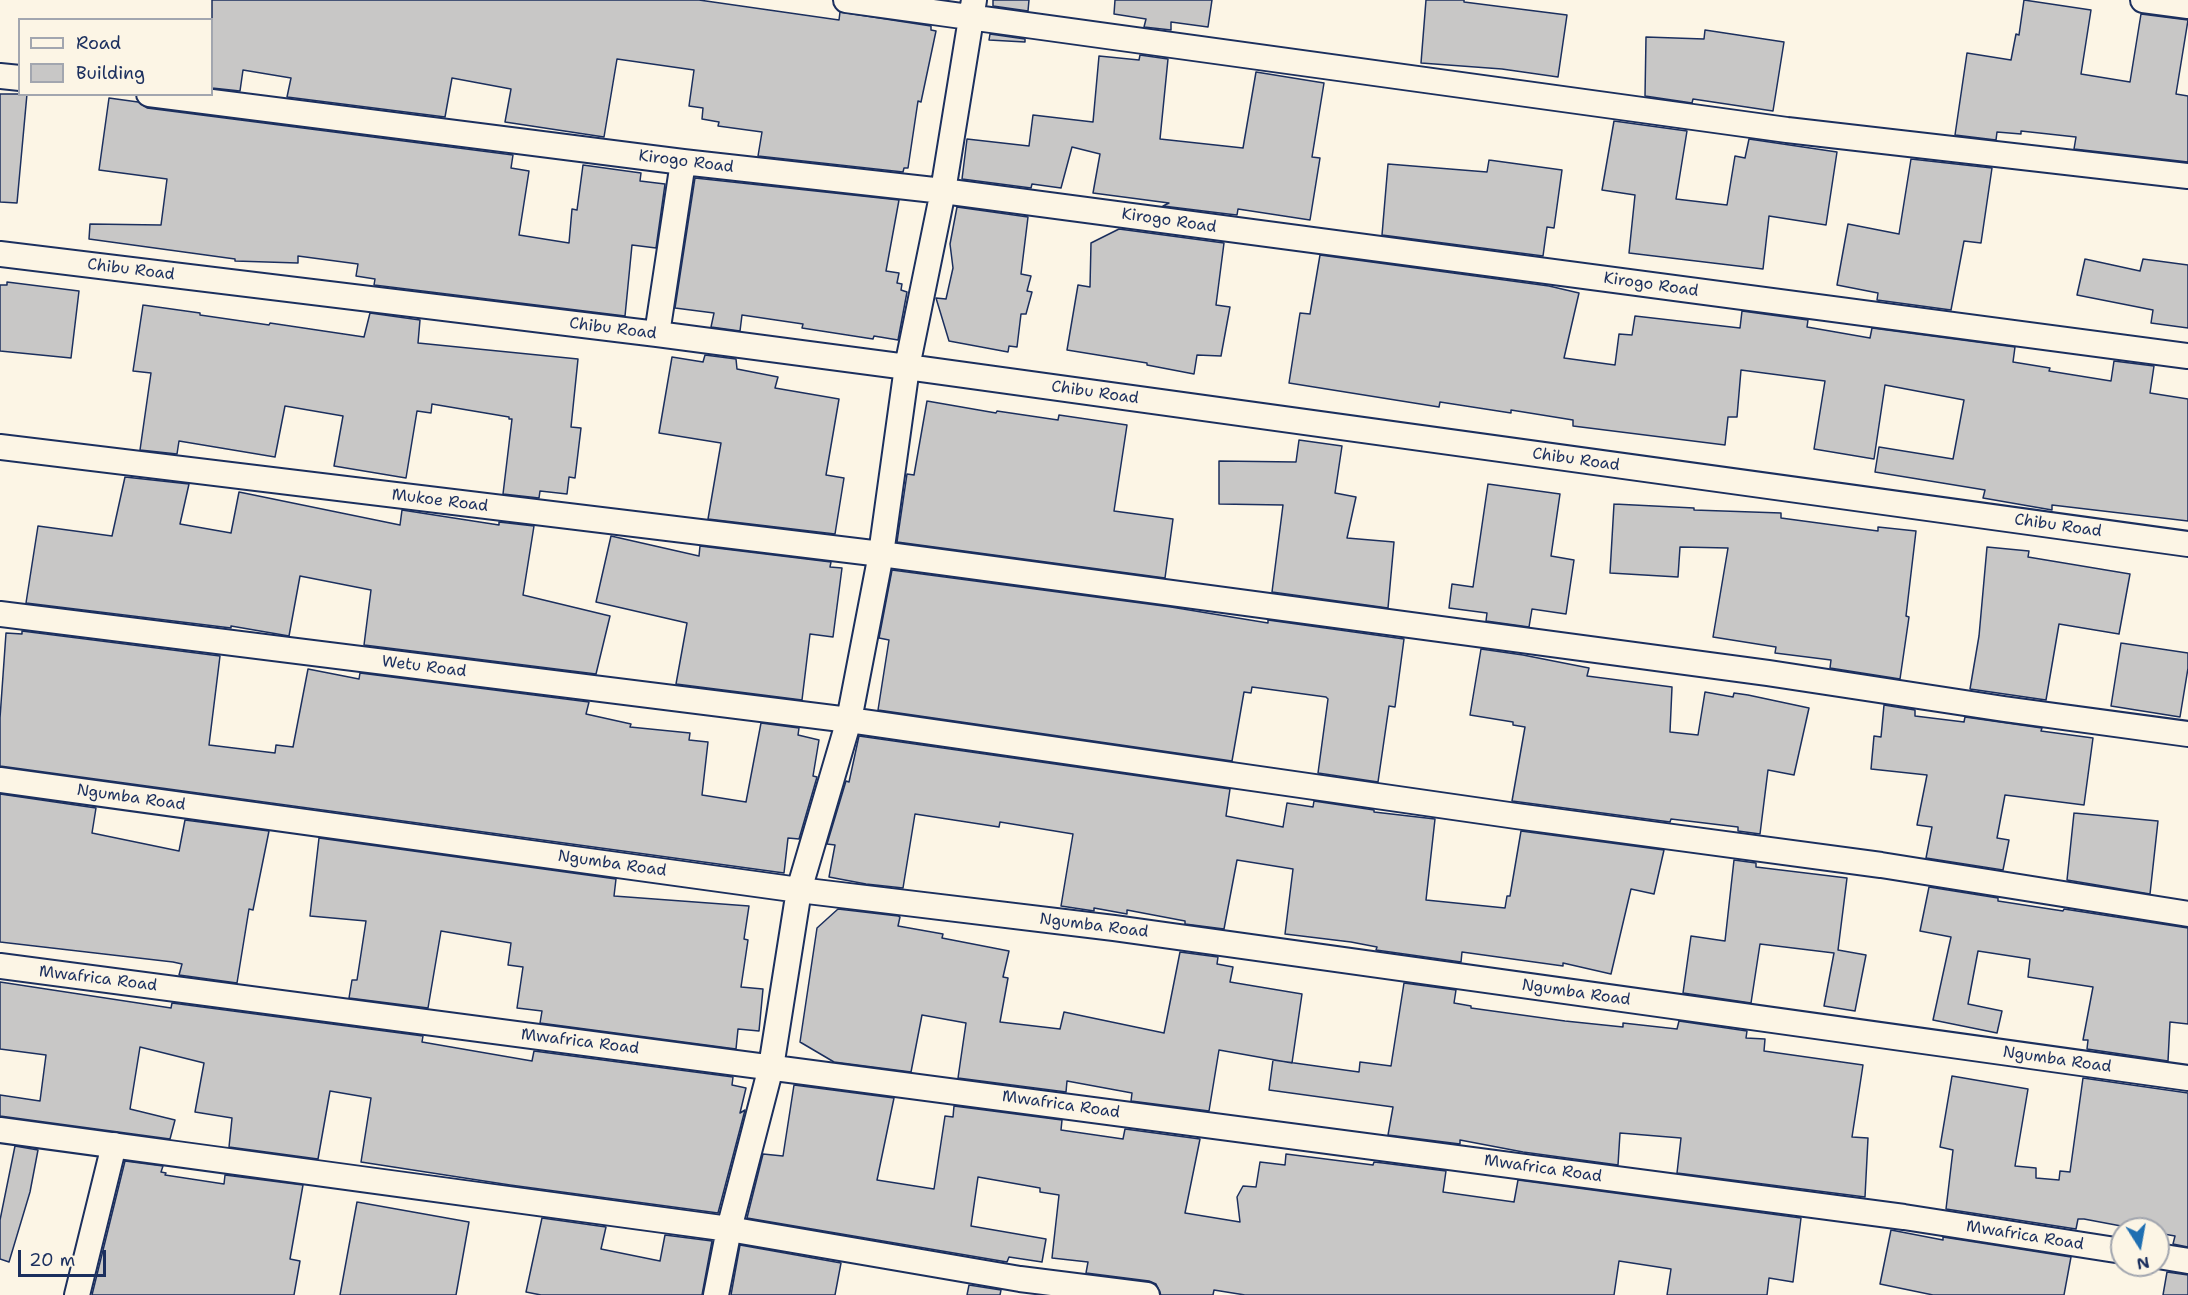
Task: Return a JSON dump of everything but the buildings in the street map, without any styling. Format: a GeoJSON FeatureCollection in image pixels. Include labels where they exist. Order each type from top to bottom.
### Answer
{"type":"FeatureCollection","features":[{"type":"Feature","properties":{"kind":"street"},"geometry":{"type":"LineString","coordinates":[[846,0],[972,9],[1787,130],[2188,176]]}},
{"type":"Feature","properties":{"kind":"street"},"geometry":{"type":"LineString","coordinates":[[2143,0],[2188,6]]}},
{"type":"Feature","properties":{"kind":"street"},"geometry":{"type":"LineString","coordinates":[[716,1295],[729,1229],[771,1067],[799,890],[849,720],[880,554],[907,367],[943,191],[972,9]]}},
{"type":"Feature","properties":{"kind":"street"},"geometry":{"type":"LineString","coordinates":[[0,76],[18,78]]}},
{"type":"Feature","properties":{"kind":"street","name":"Kirogo Road"},"geometry":{"type":"LineString","coordinates":[[164,96],[683,162],[943,191],[2188,356]]}},
{"type":"Feature","properties":{"kind":"street"},"geometry":{"type":"LineString","coordinates":[[657,334],[683,162]]}},
{"type":"Feature","properties":{"kind":"street","name":"Chibu Road"},"geometry":{"type":"LineString","coordinates":[[0,254],[657,334],[907,367],[2188,544]]}},
{"type":"Feature","properties":{"kind":"street","name":"Mukoe Road"},"geometry":{"type":"LineString","coordinates":[[0,447],[880,554],[1768,673],[2188,734]]}},
{"type":"Feature","properties":{"kind":"street","name":"Wetu Road"},"geometry":{"type":"LineString","coordinates":[[0,614],[849,720],[1516,816],[1881,865],[2188,914]]}},
{"type":"Feature","properties":{"kind":"street","name":"Ngumba Road"},"geometry":{"type":"LineString","coordinates":[[0,780],[799,890],[1114,928],[2188,1078]]}},
{"type":"Feature","properties":{"kind":"street","name":"Mwafrica Road"},"geometry":{"type":"LineString","coordinates":[[0,966],[1892,1216],[2110,1249]]}},
{"type":"Feature","properties":{"kind":"street"},"geometry":{"type":"LineString","coordinates":[[0,1130],[729,1229],[1020,1279],[1147,1295]]}},
{"type":"Feature","properties":{"kind":"street"},"geometry":{"type":"LineString","coordinates":[[76,1295],[114,1145]]}},
{"type":"Feature","properties":{"kind":"street"},"geometry":{"type":"LineString","coordinates":[[2170,1258],[2188,1261]]}}]}
